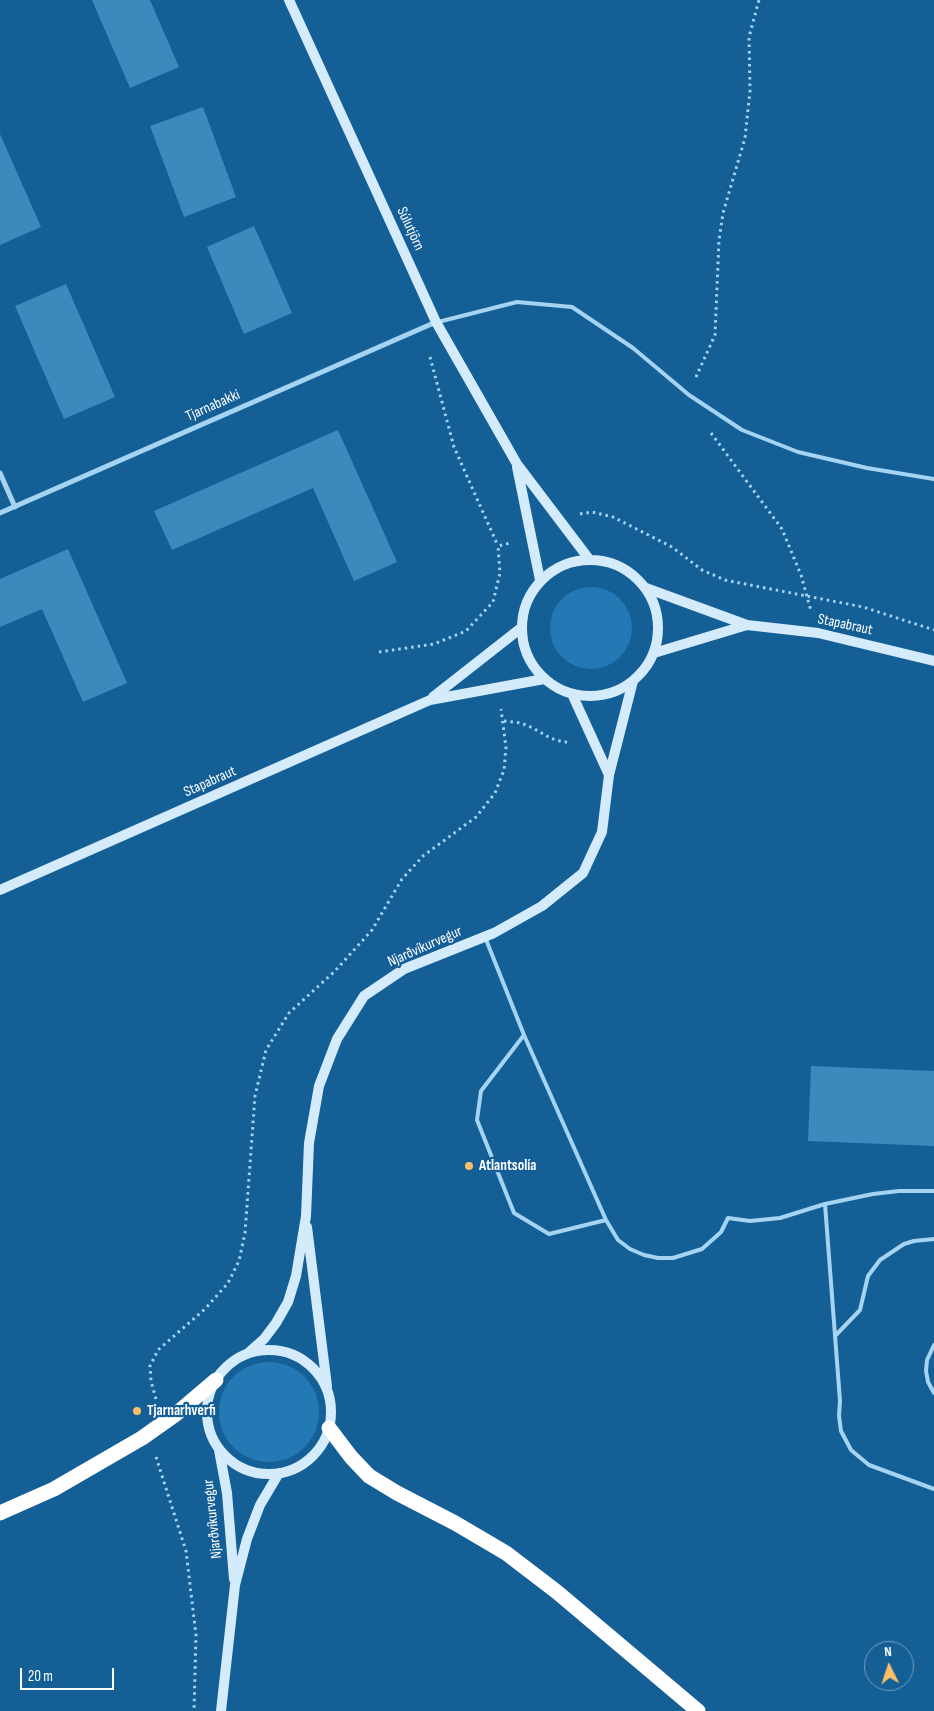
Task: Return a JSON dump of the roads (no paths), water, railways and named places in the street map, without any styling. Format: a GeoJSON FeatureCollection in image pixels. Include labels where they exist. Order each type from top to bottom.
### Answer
{"type":"FeatureCollection","features":[{"type":"Feature","properties":{"kind":"highway"},"geometry":{"type":"LineString","coordinates":[[0,1513],[54,1489],[142,1438],[176,1414],[216,1380]]}},
{"type":"Feature","properties":{"kind":"highway"},"geometry":{"type":"LineString","coordinates":[[329,1428],[351,1457],[369,1476],[397,1494],[455,1523],[506,1553],[557,1592],[698,1711]]}},
{"type":"Feature","properties":{"kind":"street","name":"Súlutjörn"},"geometry":{"type":"LineString","coordinates":[[289,0],[436,322],[517,464],[589,559]]}},
{"type":"Feature","properties":{"kind":"street","name":"Tjarnabakki"},"geometry":{"type":"LineString","coordinates":[[0,513],[436,322]]}},
{"type":"Feature","properties":{"kind":"street","name":"Súlutjörn"},"geometry":{"type":"LineString","coordinates":[[517,464],[540,580]]}},
{"type":"Feature","properties":{"kind":"street"},"geometry":{"type":"LineString","coordinates":[[0,473],[15,507]]}},
{"type":"Feature","properties":{"kind":"street","name":"Stapabraut"},"geometry":{"type":"LineString","coordinates":[[589,559],[611,562],[630,572],[646,588],[656,608],[659,630],[654,652],[645,668],[633,681],[614,692],[593,696],[572,694],[557,688],[544,678],[532,664],[524,646],[521,628],[524,610],[530,594],[540,580],[554,569],[571,562],[589,559]]}},
{"type":"Feature","properties":{"kind":"street","name":"Stapabraut"},"geometry":{"type":"LineString","coordinates":[[646,588],[747,625],[818,633],[934,661]]}},
{"type":"Feature","properties":{"kind":"street","name":"Stapabraut"},"geometry":{"type":"LineString","coordinates":[[654,652],[747,625]]}},
{"type":"Feature","properties":{"kind":"street","name":"Stapabraut"},"geometry":{"type":"LineString","coordinates":[[430,700],[521,628]]}},
{"type":"Feature","properties":{"kind":"street","name":"Stapabraut"},"geometry":{"type":"LineString","coordinates":[[0,890],[430,700],[544,678]]}},
{"type":"Feature","properties":{"kind":"street","name":"Njarðvíkurvegur"},"geometry":{"type":"LineString","coordinates":[[306,1216],[331,1411],[329,1428],[322,1444],[311,1458],[296,1468],[279,1474],[262,1474],[246,1470],[231,1462],[219,1450],[210,1434],[207,1416],[208,1397],[224,1369],[235,1360],[247,1354],[264,1339],[288,1302],[296,1276],[306,1216],[309,1143],[319,1086],[337,1039],[364,996],[404,969],[485,937],[542,906],[583,873],[602,832],[609,775],[633,681]]}},
{"type":"Feature","properties":{"kind":"street"},"geometry":{"type":"LineString","coordinates":[[572,694],[609,775]]}},
{"type":"Feature","properties":{"kind":"street","name":"Njarðvíkurvegur"},"geometry":{"type":"LineString","coordinates":[[247,1354],[267,1350],[287,1353],[305,1362],[320,1376],[328,1395]]}},
{"type":"Feature","properties":{"kind":"street","name":"Njarðvíkurvegur"},"geometry":{"type":"LineString","coordinates":[[219,1450],[227,1493],[235,1585]]}},
{"type":"Feature","properties":{"kind":"street","name":"Njarðvíkurvegur"},"geometry":{"type":"LineString","coordinates":[[221,1711],[235,1585],[247,1540],[260,1505],[279,1474]]}},
{"type":"Feature","properties":{"kind":"lane"},"geometry":{"type":"LineString","coordinates":[[436,322],[517,302],[572,307],[633,348],[688,395],[742,430],[798,452],[867,468],[934,479]]}},
{"type":"Feature","properties":{"kind":"lane"},"geometry":{"type":"LineString","coordinates":[[485,937],[524,1036],[606,1220],[618,1240],[630,1249],[658,1258],[673,1258],[702,1249],[721,1232],[728,1218],[750,1221],[780,1218],[825,1204],[873,1194],[898,1191],[934,1191]]}},
{"type":"Feature","properties":{"kind":"lane"},"geometry":{"type":"LineString","coordinates":[[524,1036],[481,1091],[477,1120],[514,1213],[549,1234],[606,1220]]}},
{"type":"Feature","properties":{"kind":"lane"},"geometry":{"type":"LineString","coordinates":[[825,1204],[836,1336],[840,1423],[847,1444],[856,1456],[868,1465],[934,1489]]}},
{"type":"Feature","properties":{"kind":"lane"},"geometry":{"type":"LineString","coordinates":[[836,1336],[860,1310],[868,1276],[880,1260],[904,1244],[934,1239]]}},
{"type":"Feature","properties":{"kind":"lane"},"geometry":{"type":"LineString","coordinates":[[934,1345],[928,1355],[926,1371],[928,1382],[934,1393]]}},
{"type":"Feature","properties":{"kind":"place","name":"Atlantsolía"},"geometry":{"type":"Point","coordinates":[469,1166]}},
{"type":"Feature","properties":{"kind":"place","name":"Tjarnarhverfi"},"geometry":{"type":"Point","coordinates":[137,1411]}}]}
